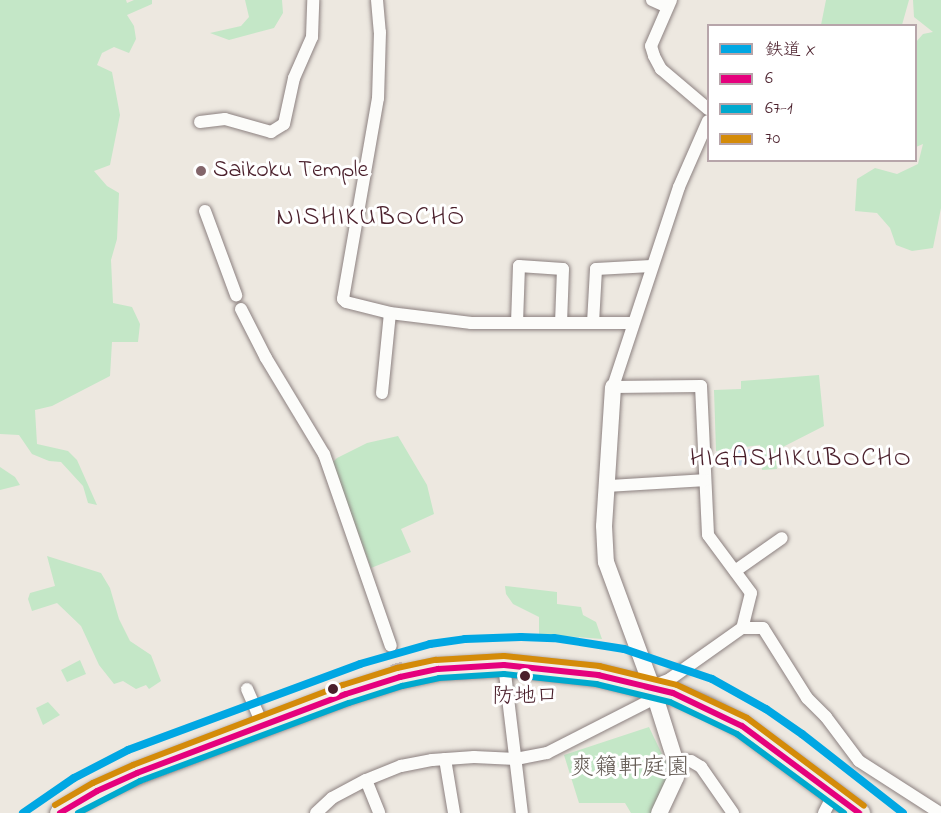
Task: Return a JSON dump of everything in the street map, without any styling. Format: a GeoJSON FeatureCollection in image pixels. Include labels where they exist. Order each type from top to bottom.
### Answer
{"type":"FeatureCollection","features":[{"type":"Feature","properties":{"kind":"highway"},"geometry":{"type":"LineString","coordinates":[[60,813],[130,777],[398,672],[504,664],[576,671],[706,707],[742,726],[829,804],[859,813]]}},
{"type":"Feature","properties":{"kind":"street"},"geometry":{"type":"LineString","coordinates":[[201,122],[225,119],[271,132],[284,124],[294,78],[312,37],[313,0]]}},
{"type":"Feature","properties":{"kind":"street"},"geometry":{"type":"LineString","coordinates":[[377,0],[380,32],[378,98],[341,294],[346,302],[390,313],[471,323],[632,323]]}},
{"type":"Feature","properties":{"kind":"street"},"geometry":{"type":"LineString","coordinates":[[652,0],[669,4],[651,46],[654,56],[661,69],[707,108]]}},
{"type":"Feature","properties":{"kind":"street"},"geometry":{"type":"LineString","coordinates":[[659,813],[676,777],[675,760],[654,692],[606,562],[604,526],[613,387],[632,323],[679,187],[707,123]]}},
{"type":"Feature","properties":{"kind":"street"},"geometry":{"type":"LineString","coordinates":[[205,210],[236,295]]}},
{"type":"Feature","properties":{"kind":"street"},"geometry":{"type":"LineString","coordinates":[[517,323],[519,266],[563,269],[561,323]]}},
{"type":"Feature","properties":{"kind":"street"},"geometry":{"type":"LineString","coordinates":[[593,323],[596,269],[651,267]]}},
{"type":"Feature","properties":{"kind":"street"},"geometry":{"type":"LineString","coordinates":[[242,309],[266,358],[324,454],[391,646]]}},
{"type":"Feature","properties":{"kind":"street"},"geometry":{"type":"LineString","coordinates":[[382,393],[390,313]]}},
{"type":"Feature","properties":{"kind":"street"},"geometry":{"type":"LineString","coordinates":[[613,387],[701,386],[708,536],[751,593],[742,628]]}},
{"type":"Feature","properties":{"kind":"street"},"geometry":{"type":"LineString","coordinates":[[608,486],[705,480]]}},
{"type":"Feature","properties":{"kind":"street"},"geometry":{"type":"LineString","coordinates":[[735,571],[782,538]]}},
{"type":"Feature","properties":{"kind":"street"},"geometry":{"type":"LineString","coordinates":[[316,813],[332,798],[366,780],[401,766],[474,757],[516,759],[547,753],[654,692],[742,628],[763,628],[807,698],[826,717],[859,761],[940,813]]}},
{"type":"Feature","properties":{"kind":"street"},"geometry":{"type":"LineString","coordinates":[[504,664],[522,813]]}},
{"type":"Feature","properties":{"kind":"street"},"geometry":{"type":"LineString","coordinates":[[248,689],[263,726]]}},
{"type":"Feature","properties":{"kind":"street"},"geometry":{"type":"LineString","coordinates":[[445,759],[454,813]]}},
{"type":"Feature","properties":{"kind":"street"},"geometry":{"type":"LineString","coordinates":[[675,760],[691,761],[700,766],[733,813]]}},
{"type":"Feature","properties":{"kind":"street"},"geometry":{"type":"LineString","coordinates":[[366,780],[379,813]]}},
{"type":"Feature","properties":{"kind":"green space"},"geometry":{"type":"Polygon","coordinates":[[[0,0],[126,0],[127,3],[134,0],[152,0],[152,4],[127,15],[134,26],[136,39],[129,53],[114,47],[102,53],[97,65],[112,72],[120,115],[110,165],[94,171],[107,186],[119,193],[117,239],[111,260],[113,303],[132,307],[140,324],[138,342],[112,342],[110,376],[52,406],[35,410],[37,444],[68,451],[77,460],[97,505],[88,503],[83,486],[61,462],[49,461],[32,454],[19,435],[0,434],[0,0]]]}},
{"type":"Feature","properties":{"kind":"green space"},"geometry":{"type":"Polygon","coordinates":[[[245,0],[282,0],[283,13],[274,28],[229,40],[210,33],[241,26],[249,17],[245,0]]]}},
{"type":"Feature","properties":{"kind":"green space"},"geometry":{"type":"Polygon","coordinates":[[[826,0],[909,0],[902,24],[821,24],[826,0]]]}},
{"type":"Feature","properties":{"kind":"green space"},"geometry":{"type":"Polygon","coordinates":[[[913,0],[941,0],[941,208],[933,248],[912,251],[896,245],[890,228],[877,213],[855,211],[857,179],[875,168],[897,174],[918,164],[923,144],[917,147],[917,41],[923,34],[933,32],[914,17],[913,0]]]}},
{"type":"Feature","properties":{"kind":"green space"},"geometry":{"type":"Polygon","coordinates":[[[819,375],[824,426],[775,451],[777,469],[762,470],[760,445],[716,451],[714,390],[741,389],[741,381],[819,375]]]}},
{"type":"Feature","properties":{"kind":"green space"},"geometry":{"type":"Polygon","coordinates":[[[398,436],[427,485],[434,514],[401,529],[411,552],[371,568],[332,463],[337,458],[367,443],[398,436]]]}},
{"type":"Feature","properties":{"kind":"green space"},"geometry":{"type":"Polygon","coordinates":[[[0,467],[15,477],[20,485],[0,490],[0,467]]]}},
{"type":"Feature","properties":{"kind":"green space"},"geometry":{"type":"Polygon","coordinates":[[[47,556],[101,573],[110,588],[119,619],[130,641],[151,655],[161,681],[149,689],[146,685],[136,689],[123,681],[114,684],[99,665],[81,626],[57,603],[32,611],[28,599],[30,593],[55,586],[47,556]]]}},
{"type":"Feature","properties":{"kind":"green space"},"geometry":{"type":"Polygon","coordinates":[[[505,586],[557,592],[557,604],[581,607],[583,615],[596,622],[602,639],[539,634],[539,617],[513,604],[506,594],[505,586]]]}},
{"type":"Feature","properties":{"kind":"green space"},"geometry":{"type":"Polygon","coordinates":[[[80,660],[86,674],[67,682],[61,670],[80,660]]]}},
{"type":"Feature","properties":{"kind":"green space"},"geometry":{"type":"Polygon","coordinates":[[[48,702],[60,715],[43,725],[36,708],[48,702]]]}},
{"type":"Feature","properties":{"kind":"green space","name":"爽籟軒庭園"},"geometry":{"type":"Polygon","coordinates":[[[649,727],[672,775],[652,813],[631,813],[625,803],[579,803],[564,755],[649,727]]]}},
{"type":"Feature","properties":{"kind":"water"},"geometry":{"type":"Polygon","coordinates":[[[754,449],[755,464],[717,468],[716,452],[754,449]]]}},
{"type":"Feature","properties":{"kind":"tunnel"},"geometry":{"type":"LineString","coordinates":[[391,646],[397,667]]}},
{"type":"Feature","properties":{"kind":"rail line","name":"X"},"geometry":{"type":"LineString","coordinates":[[23,813],[74,778],[128,750],[360,664],[430,644],[465,639],[521,637],[554,638],[624,649],[712,679],[766,709],[802,734],[903,813]]}},
{"type":"Feature","properties":{"kind":"transit line","name":"70"},"geometry":{"type":"LineString","coordinates":[[55,805],[93,783],[133,765],[343,685],[397,668],[436,660],[504,656],[599,666],[677,685],[747,718],[864,806]]}},
{"type":"Feature","properties":{"kind":"transit line","name":"6"},"geometry":{"type":"LineString","coordinates":[[60,813],[97,791],[137,773],[346,694],[400,677],[438,669],[504,665],[598,675],[673,693],[742,726],[859,813]]}},
{"type":"Feature","properties":{"kind":"transit line","name":"67-1"},"geometry":{"type":"LineString","coordinates":[[78,813],[140,781],[349,703],[402,686],[439,678],[504,674],[596,684],[670,702],[737,734],[844,813]]}},
{"type":"Feature","properties":{"kind":"place","name":"Saikoku Temple"},"geometry":{"type":"Point","coordinates":[201,171]}},
{"type":"Feature","properties":{"kind":"place","name":"防地口"},"geometry":{"type":"Point","coordinates":[525,676]}},
{"type":"Feature","properties":{"kind":"district","name":"NISHIKUBOCHŌ"},"geometry":{"type":"Point","coordinates":[371,219]}},
{"type":"Feature","properties":{"kind":"district","name":"HIGASHIKUBOCHO"},"geometry":{"type":"Point","coordinates":[801,460]}}]}
